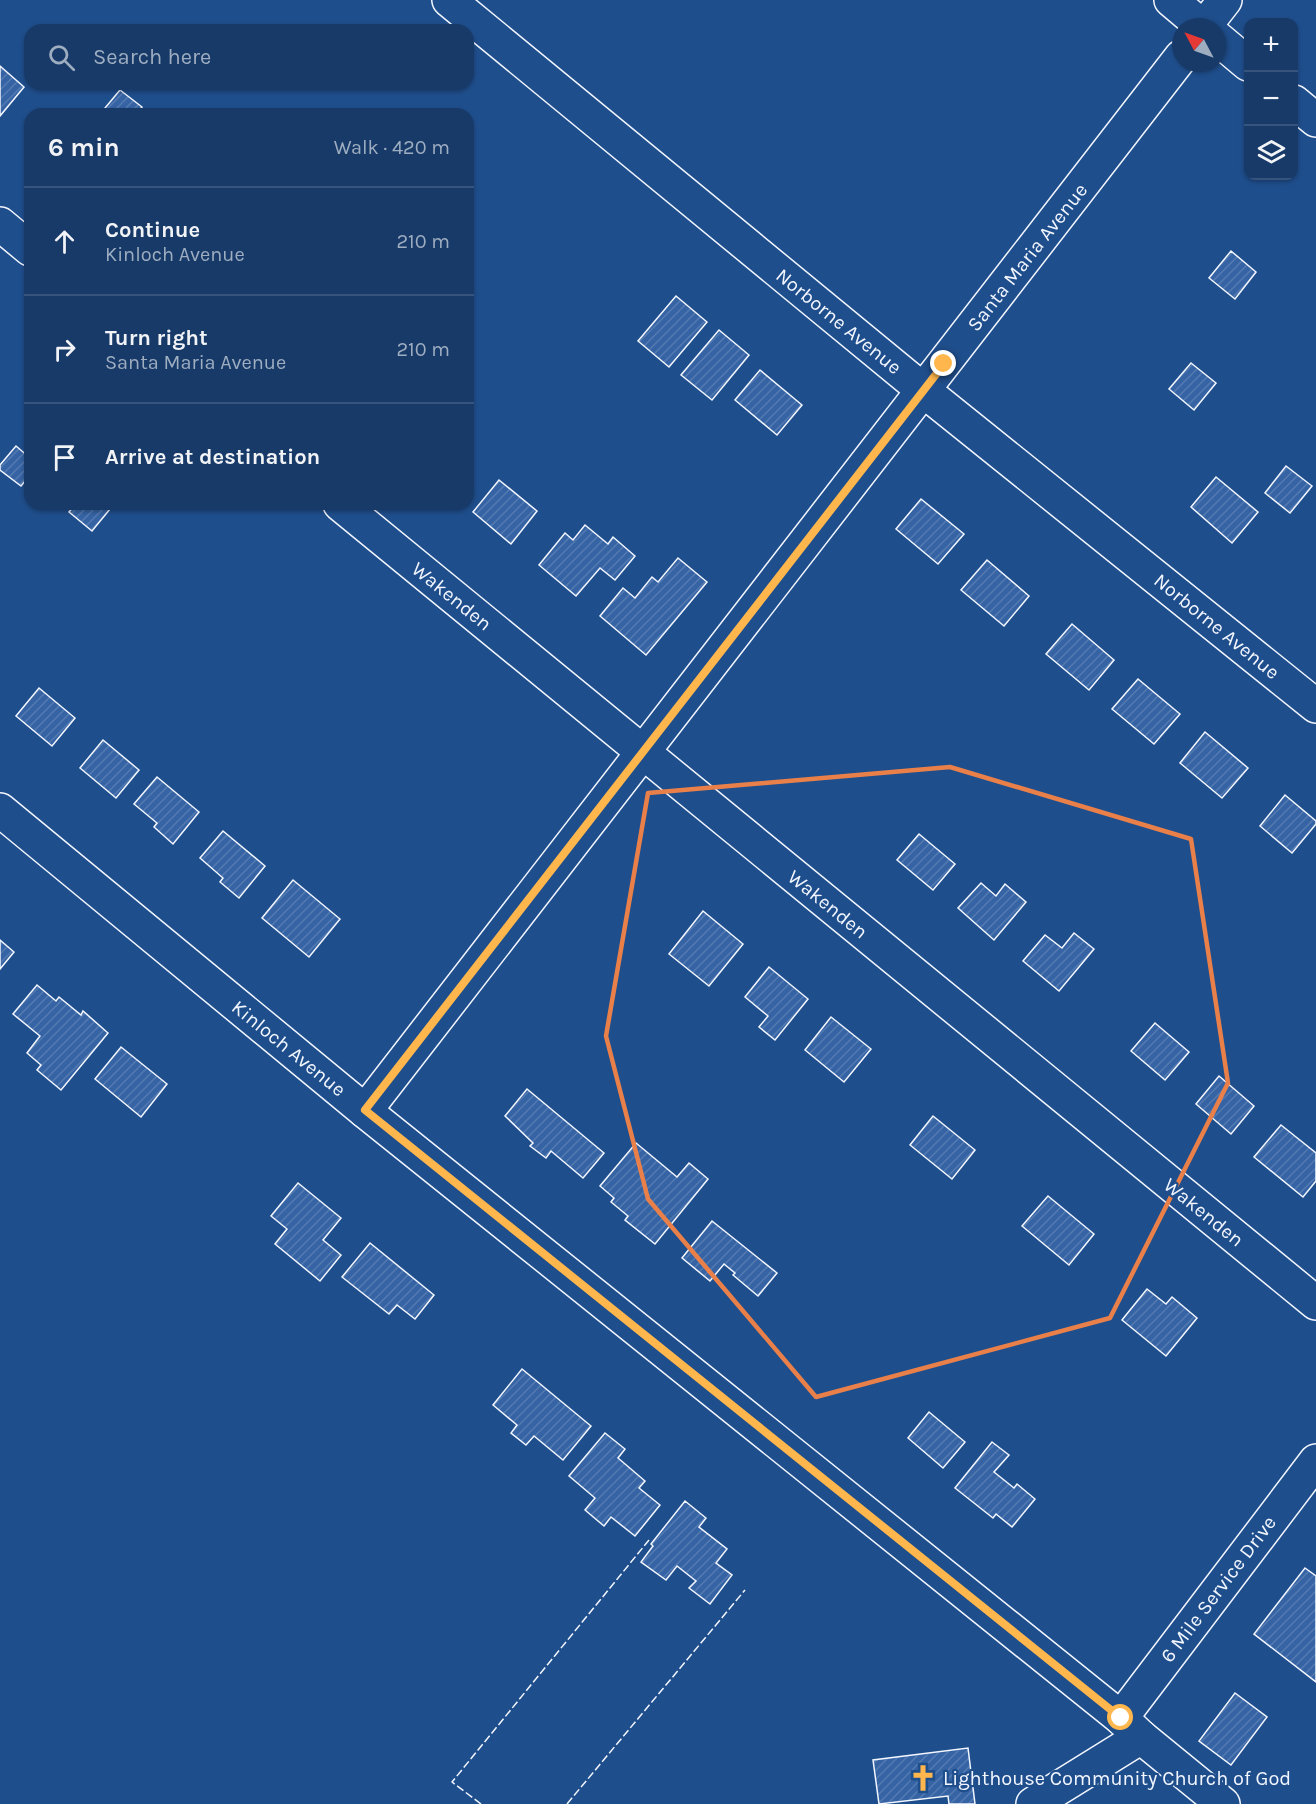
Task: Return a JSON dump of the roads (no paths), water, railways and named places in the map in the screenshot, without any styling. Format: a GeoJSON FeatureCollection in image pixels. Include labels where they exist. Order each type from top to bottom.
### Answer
{"type":"FeatureCollection","features":[{"type":"Feature","properties":{"kind":"street","name":"Norborne Avenue"},"geometry":{"type":"LineString","coordinates":[[449,0],[924,390],[1316,706]]}},
{"type":"Feature","properties":{"kind":"street"},"geometry":{"type":"LineString","coordinates":[[1171,0],[1193,18]]}},
{"type":"Feature","properties":{"kind":"street"},"geometry":{"type":"LineString","coordinates":[[1211,18],[1225,0]]}},
{"type":"Feature","properties":{"kind":"street"},"geometry":{"type":"LineString","coordinates":[[1226,46],[1244,61]]}},
{"type":"Feature","properties":{"kind":"street","name":"Santa Maria Avenue"},"geometry":{"type":"LineString","coordinates":[[365,1110],[1172,69]]}},
{"type":"Feature","properties":{"kind":"street"},"geometry":{"type":"LineString","coordinates":[[1298,106],[1316,120]]}},
{"type":"Feature","properties":{"kind":"street"},"geometry":{"type":"LineString","coordinates":[[0,224],[24,244]]}},
{"type":"Feature","properties":{"kind":"street","name":"Wakenden"},"geometry":{"type":"LineString","coordinates":[[347,510],[1316,1303]]}},
{"type":"Feature","properties":{"kind":"street","name":"Kinloch Avenue"},"geometry":{"type":"LineString","coordinates":[[0,810],[365,1110],[1223,1804]]}},
{"type":"Feature","properties":{"kind":"street","name":"6 Mile Service Drive"},"geometry":{"type":"LineString","coordinates":[[1131,1728],[1316,1461]]}},
{"type":"Feature","properties":{"kind":"street"},"geometry":{"type":"LineString","coordinates":[[1033,1804],[1131,1728]]}},
{"type":"Feature","properties":{"kind":"place","name":"Lighthouse Community Church of God"},"geometry":{"type":"Point","coordinates":[923,1778]}}]}
